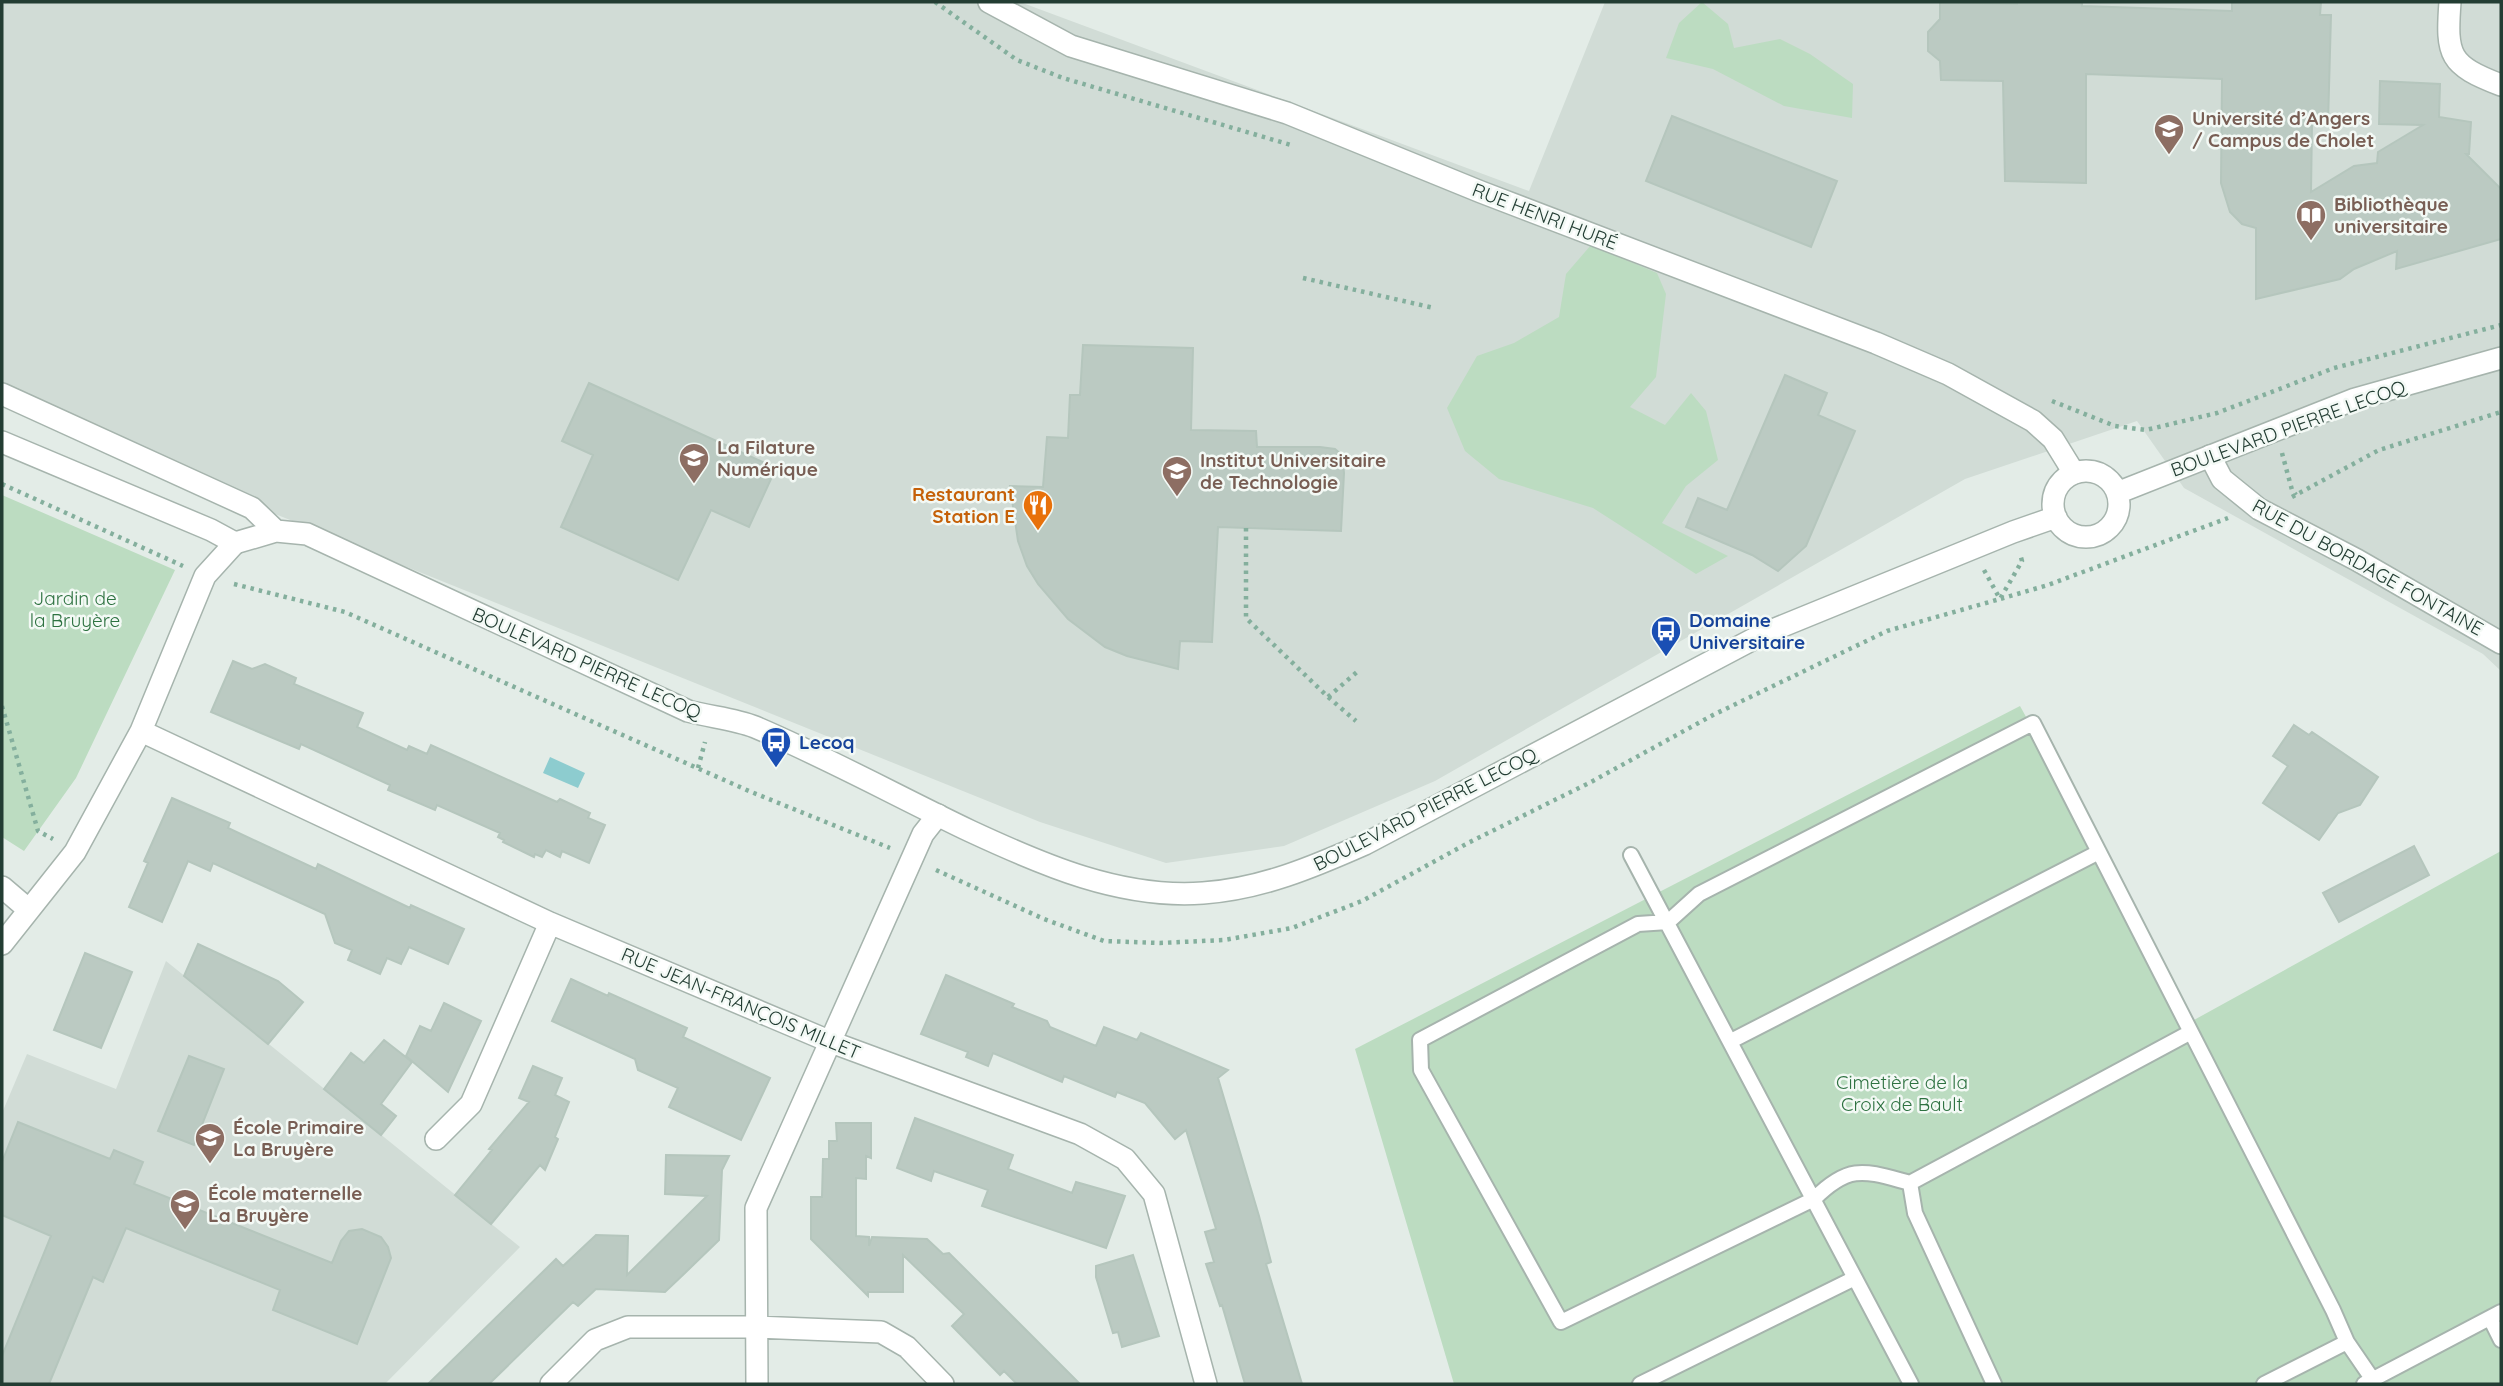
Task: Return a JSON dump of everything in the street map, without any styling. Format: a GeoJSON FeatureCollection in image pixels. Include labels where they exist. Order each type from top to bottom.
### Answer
{"type":"FeatureCollection","features":[{"type":"Feature","properties":{"kind":"street","name":"RUE HENRI HURÉ"},"geometry":{"type":"LineString","coordinates":[[989,2],[1071,46],[1287,113],[1516,205],[1876,343],[1948,374],[2033,421],[2053,439],[2074,473]]}},
{"type":"Feature","properties":{"kind":"street"},"geometry":{"type":"LineString","coordinates":[[2450,2],[2447,35],[2451,53],[2470,73],[2501,85]]}},
{"type":"Feature","properties":{"kind":"street","name":"BOULEVARD PIERRE LECOQ"},"geometry":{"type":"LineString","coordinates":[[2117,493],[2355,399],[2501,358]]}},
{"type":"Feature","properties":{"kind":"street"},"geometry":{"type":"LineString","coordinates":[[2,394],[252,508],[276,531]]}},
{"type":"Feature","properties":{"kind":"street"},"geometry":{"type":"LineString","coordinates":[[2,442],[211,530],[235,543],[205,576],[141,731],[75,852],[2,944]]}},
{"type":"Feature","properties":{"kind":"street","name":"RUE DU BORDAGE FONTAINE"},"geometry":{"type":"LineString","coordinates":[[2210,456],[2222,479],[2259,509],[2357,559],[2501,643]]}},
{"type":"Feature","properties":{"kind":"street"},"geometry":{"type":"LineString","coordinates":[[2095,472],[2112,484],[2117,493],[2119,504],[2112,525],[2093,536],[2081,536],[2062,526],[2056,517],[2053,506],[2058,486],[2074,473],[2095,472]]}},
{"type":"Feature","properties":{"kind":"street","name":"BOULEVARD PIERRE LECOQ"},"geometry":{"type":"LineString","coordinates":[[235,543],[276,531],[307,534],[688,711],[752,726],[1041,864],[1104,883],[1155,892],[1203,893],[1261,884],[1312,867],[1365,844],[1763,634],[2012,532],[2056,517]]}},
{"type":"Feature","properties":{"kind":"street","name":"RUE JEAN-FRANÇOIS MILLET"},"geometry":{"type":"LineString","coordinates":[[141,731],[550,923],[831,1042],[1080,1134],[1125,1158],[1154,1194],[1206,1384]]}},
{"type":"Feature","properties":{"kind":"street"},"geometry":{"type":"LineString","coordinates":[[757,1384],[756,1209],[923,834],[938,815]]}},
{"type":"Feature","properties":{"kind":"street"},"geometry":{"type":"LineString","coordinates":[[2,887],[29,910]]}},
{"type":"Feature","properties":{"kind":"street"},"geometry":{"type":"LineString","coordinates":[[436,1139],[471,1104],[550,923]]}},
{"type":"Feature","properties":{"kind":"street"},"geometry":{"type":"LineString","coordinates":[[551,1384],[595,1339],[628,1327],[757,1327],[881,1332],[906,1346],[943,1384]]}},
{"type":"Feature","properties":{"kind":"lane"},"geometry":{"type":"LineString","coordinates":[[2191,1032],[1910,1183],[1864,1171],[1831,1181],[1814,1199],[1561,1322],[1421,1070],[1420,1040],[1638,924],[1668,922],[1699,894],[2033,723],[2191,1032],[2347,1342],[2369,1382],[2496,1315],[2501,1340]]}},
{"type":"Feature","properties":{"kind":"lane"},"geometry":{"type":"LineString","coordinates":[[1731,1041],[2099,852]]}},
{"type":"Feature","properties":{"kind":"lane"},"geometry":{"type":"LineString","coordinates":[[1631,855],[1911,1384]]}},
{"type":"Feature","properties":{"kind":"lane"},"geometry":{"type":"LineString","coordinates":[[1910,1183],[1915,1213],[1994,1384]]}},
{"type":"Feature","properties":{"kind":"lane"},"geometry":{"type":"LineString","coordinates":[[1640,1384],[1855,1278]]}},
{"type":"Feature","properties":{"kind":"lane"},"geometry":{"type":"LineString","coordinates":[[2264,1384],[2347,1342]]}},
{"type":"Feature","properties":{"kind":"path"},"geometry":{"type":"LineString","coordinates":[[1303,278],[1434,308]]}},
{"type":"Feature","properties":{"kind":"path"},"geometry":{"type":"LineString","coordinates":[[2033,421],[2051,401],[2115,426],[2146,430],[2217,413],[2334,368],[2501,325]]}},
{"type":"Feature","properties":{"kind":"path"},"geometry":{"type":"LineString","coordinates":[[2276,431],[2292,491],[2296,495]]}},
{"type":"Feature","properties":{"kind":"path"},"geometry":{"type":"LineString","coordinates":[[2,484],[205,576],[345,612],[1044,919],[1104,941],[1160,943],[1224,940],[1292,928],[1362,901],[1713,715],[1887,631],[2000,599],[2022,561],[2012,532]]}},
{"type":"Feature","properties":{"kind":"path"},"geometry":{"type":"LineString","coordinates":[[1246,528],[1246,618],[1356,721]]}},
{"type":"Feature","properties":{"kind":"path"},"geometry":{"type":"LineString","coordinates":[[1328,697],[1357,672]]}},
{"type":"Feature","properties":{"kind":"path"},"geometry":{"type":"LineString","coordinates":[[2,706],[38,831],[75,852]]}},
{"type":"Feature","properties":{"kind":"shaded area"},"geometry":{"type":"Polygon","coordinates":[[[2,2],[1020,2],[1529,191],[1605,2],[2501,2],[2501,671],[2483,654],[2184,488],[2137,421],[1965,479],[1435,781],[1284,846],[1166,863],[1040,822],[2,404],[2,2]]]}},
{"type":"Feature","properties":{"kind":"shaded area","name":"École Primaire La Bruyère"},"geometry":{"type":"Polygon","coordinates":[[[166,961],[520,1247],[385,1384],[2,1384],[2,1113],[27,1054],[116,1089],[166,961]]]}},
{"type":"Feature","properties":{"kind":"green space"},"geometry":{"type":"Polygon","coordinates":[[[1702,2],[1728,24],[1734,48],[1780,39],[1810,54],[1853,84],[1852,118],[1784,106],[1713,69],[1666,58],[1679,23],[1702,2]]]}},
{"type":"Feature","properties":{"kind":"green space"},"geometry":{"type":"Polygon","coordinates":[[[1591,245],[1657,273],[1666,294],[1656,377],[1630,407],[1665,425],[1691,393],[1706,411],[1718,460],[1686,486],[1662,523],[1728,556],[1696,574],[1593,508],[1499,479],[1465,451],[1447,408],[1477,356],[1514,343],[1559,317],[1566,274],[1591,245]]]}},
{"type":"Feature","properties":{"kind":"green space","name":"Jardin de la Bruyère"},"geometry":{"type":"Polygon","coordinates":[[[2,495],[175,570],[76,778],[24,851],[2,837],[2,495]]]}},
{"type":"Feature","properties":{"kind":"green space","name":"Cimetière de la Croix de Bault"},"geometry":{"type":"Polygon","coordinates":[[[2020,706],[2194,1020],[2501,851],[2501,1384],[1454,1384],[1355,1049],[2020,706]]]}},
{"type":"Feature","properties":{"kind":"water"},"geometry":{"type":"Polygon","coordinates":[[[550,757],[585,773],[578,788],[543,773],[550,757]]]}},
{"type":"Feature","properties":{"kind":"building"},"geometry":{"type":"Polygon","coordinates":[[[1940,2],[2082,2],[2082,6],[2232,11],[2232,2],[2321,2],[2320,15],[2331,15],[2328,124],[2312,123],[2311,192],[2354,166],[2377,163],[2378,152],[2423,125],[2379,124],[2380,81],[2440,84],[2439,117],[2471,122],[2469,154],[2466,154],[2501,189],[2501,239],[2396,269],[2397,251],[2354,269],[2340,279],[2256,299],[2256,228],[2242,224],[2230,212],[2221,183],[2222,79],[2086,74],[2086,183],[2005,181],[2003,81],[1941,80],[1940,61],[1928,51],[1928,32],[1940,19],[1940,2]]]}},
{"type":"Feature","properties":{"kind":"building"},"geometry":{"type":"Polygon","coordinates":[[[1672,116],[1837,181],[1811,247],[1646,181],[1672,116]]]}},
{"type":"Feature","properties":{"kind":"building","name":"Institut Universitaire de Technologie"},"geometry":{"type":"Polygon","coordinates":[[[1083,345],[1193,348],[1191,430],[1256,431],[1257,447],[1320,447],[1335,449],[1342,455],[1344,473],[1341,531],[1218,527],[1212,642],[1180,641],[1178,669],[1127,656],[1105,647],[1068,619],[1038,584],[1027,566],[1018,541],[1010,486],[1043,487],[1047,437],[1068,438],[1070,395],[1080,395],[1083,345]]]}},
{"type":"Feature","properties":{"kind":"building"},"geometry":{"type":"Polygon","coordinates":[[[1785,375],[1827,393],[1818,415],[1855,431],[1806,546],[1778,571],[1752,555],[1686,527],[1698,498],[1727,510],[1785,375]]]}},
{"type":"Feature","properties":{"kind":"building","name":"La Filature Numérique"},"geometry":{"type":"Polygon","coordinates":[[[589,383],[776,468],[749,527],[711,510],[678,580],[561,527],[593,455],[562,441],[589,383]]]}},
{"type":"Feature","properties":{"kind":"building"},"geometry":{"type":"Polygon","coordinates":[[[233,661],[252,669],[265,664],[296,678],[294,684],[363,713],[357,727],[407,750],[409,746],[427,754],[431,745],[557,802],[560,799],[590,813],[588,818],[605,825],[589,863],[562,851],[560,857],[546,850],[542,857],[535,854],[534,857],[503,842],[504,840],[498,837],[500,833],[437,805],[435,810],[388,790],[390,785],[301,744],[299,749],[211,712],[233,661]]]}},
{"type":"Feature","properties":{"kind":"building"},"geometry":{"type":"Polygon","coordinates":[[[2294,725],[2309,735],[2312,732],[2378,777],[2360,805],[2338,813],[2319,840],[2263,803],[2288,766],[2273,756],[2294,725]]]}},
{"type":"Feature","properties":{"kind":"building"},"geometry":{"type":"Polygon","coordinates":[[[172,798],[230,823],[228,828],[316,869],[318,864],[410,908],[411,905],[464,929],[448,964],[409,947],[401,964],[387,958],[380,974],[348,960],[352,950],[335,943],[325,914],[213,863],[210,871],[188,861],[162,922],[129,907],[148,863],[144,861],[172,798]]]}},
{"type":"Feature","properties":{"kind":"building"},"geometry":{"type":"Polygon","coordinates":[[[2414,846],[2429,875],[2339,922],[2323,893],[2414,846]]]}},
{"type":"Feature","properties":{"kind":"building"},"geometry":{"type":"Polygon","coordinates":[[[198,944],[278,981],[303,1002],[268,1044],[184,976],[198,944]]]}},
{"type":"Feature","properties":{"kind":"building"},"geometry":{"type":"Polygon","coordinates":[[[85,953],[132,972],[101,1048],[54,1030],[85,953]]]}},
{"type":"Feature","properties":{"kind":"building"},"geometry":{"type":"Polygon","coordinates":[[[946,975],[1014,1004],[1012,1007],[1047,1021],[1050,1027],[1096,1046],[1104,1027],[1137,1040],[1141,1033],[1228,1070],[1218,1078],[1259,1216],[1271,1262],[1266,1264],[1302,1384],[1245,1384],[1222,1305],[1220,1306],[1206,1264],[1214,1262],[1205,1232],[1216,1229],[1186,1130],[1175,1139],[1145,1103],[1117,1092],[1115,1097],[1064,1076],[1062,1082],[993,1053],[988,1066],[966,1057],[968,1052],[921,1034],[946,975]]]}},
{"type":"Feature","properties":{"kind":"building"},"geometry":{"type":"Polygon","coordinates":[[[571,979],[687,1028],[683,1037],[770,1078],[741,1140],[669,1107],[678,1088],[638,1070],[635,1059],[552,1021],[571,979]]]}},
{"type":"Feature","properties":{"kind":"building"},"geometry":{"type":"Polygon","coordinates":[[[444,1003],[481,1021],[448,1092],[406,1056],[420,1026],[431,1031],[444,1003]]]}},
{"type":"Feature","properties":{"kind":"building"},"geometry":{"type":"Polygon","coordinates":[[[384,1040],[412,1062],[381,1104],[396,1116],[381,1135],[324,1089],[351,1053],[364,1063],[384,1040]]]}},
{"type":"Feature","properties":{"kind":"building"},"geometry":{"type":"Polygon","coordinates":[[[189,1056],[224,1069],[194,1145],[158,1131],[189,1056]]]}},
{"type":"Feature","properties":{"kind":"building"},"geometry":{"type":"Polygon","coordinates":[[[533,1066],[562,1078],[555,1095],[569,1102],[545,1170],[540,1165],[491,1224],[455,1195],[529,1102],[519,1098],[533,1066]]]}},
{"type":"Feature","properties":{"kind":"building"},"geometry":{"type":"Polygon","coordinates":[[[915,1118],[1013,1155],[1008,1169],[1072,1193],[1076,1182],[1125,1196],[1106,1248],[982,1206],[988,1190],[934,1171],[931,1181],[897,1168],[915,1118]]]}},
{"type":"Feature","properties":{"kind":"building"},"geometry":{"type":"Polygon","coordinates":[[[18,1122],[110,1159],[114,1150],[143,1162],[134,1184],[332,1263],[341,1241],[349,1231],[362,1229],[381,1237],[391,1258],[357,1344],[273,1310],[280,1290],[126,1228],[103,1282],[93,1277],[49,1384],[2,1384],[2,1356],[51,1236],[2,1215],[2,1162],[18,1122]]]}},
{"type":"Feature","properties":{"kind":"building"},"geometry":{"type":"Polygon","coordinates":[[[836,1123],[871,1123],[871,1158],[866,1156],[866,1179],[856,1178],[856,1236],[869,1237],[869,1246],[872,1237],[927,1239],[943,1254],[949,1253],[1080,1384],[1017,1384],[1004,1371],[1000,1375],[952,1326],[964,1314],[903,1255],[903,1292],[868,1292],[868,1296],[811,1239],[811,1197],[822,1197],[823,1159],[829,1159],[829,1141],[837,1141],[836,1123]]]}},
{"type":"Feature","properties":{"kind":"building"},"geometry":{"type":"Polygon","coordinates":[[[666,1155],[729,1156],[722,1170],[719,1240],[686,1272],[665,1292],[596,1289],[578,1306],[573,1302],[489,1384],[428,1384],[556,1259],[563,1266],[596,1235],[628,1236],[627,1275],[707,1196],[665,1194],[666,1155]]]}},
{"type":"Feature","properties":{"kind":"building"},"geometry":{"type":"Polygon","coordinates":[[[1133,1255],[1159,1336],[1122,1347],[1118,1332],[1113,1333],[1096,1277],[1096,1266],[1133,1255]]]}},
{"type":"Feature","properties":{"kind":"place","name":"Université d’Angers / Campus de Cholet"},"geometry":{"type":"Point","coordinates":[2169,156]}},
{"type":"Feature","properties":{"kind":"place","name":"Bibliothèque universitaire"},"geometry":{"type":"Point","coordinates":[2311,242]}},
{"type":"Feature","properties":{"kind":"place","name":"La Filature Numérique"},"geometry":{"type":"Point","coordinates":[694,485]}},
{"type":"Feature","properties":{"kind":"place","name":"Institut Universitaire de Technologie"},"geometry":{"type":"Point","coordinates":[1177,498]}},
{"type":"Feature","properties":{"kind":"place","name":"Restaurant Station E"},"geometry":{"type":"Point","coordinates":[1038,532]}},
{"type":"Feature","properties":{"kind":"place","name":"Domaine Universitaire"},"geometry":{"type":"Point","coordinates":[1666,658]}},
{"type":"Feature","properties":{"kind":"place","name":"Lecoq"},"geometry":{"type":"Point","coordinates":[776,769]}},
{"type":"Feature","properties":{"kind":"place","name":"École Primaire La Bruyère"},"geometry":{"type":"Point","coordinates":[210,1165]}},
{"type":"Feature","properties":{"kind":"place","name":"École maternelle La Bruyère"},"geometry":{"type":"Point","coordinates":[185,1231]}}]}
